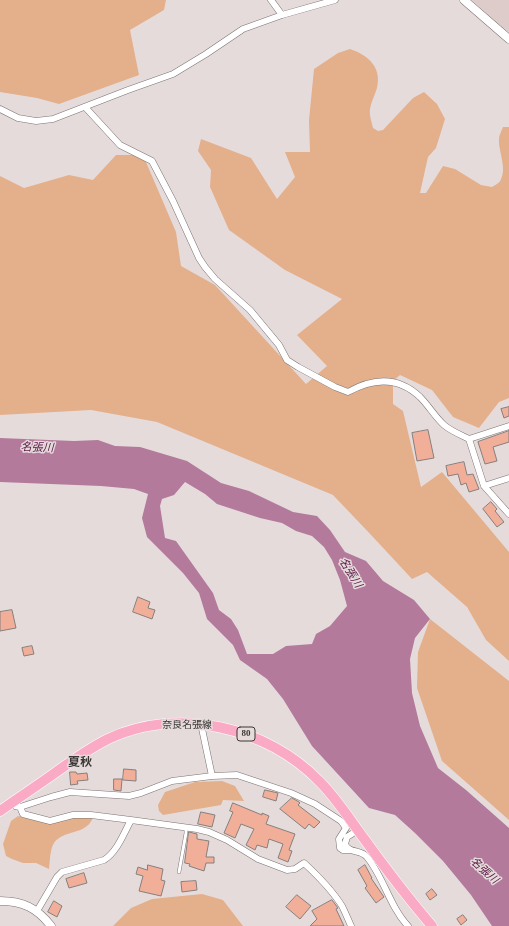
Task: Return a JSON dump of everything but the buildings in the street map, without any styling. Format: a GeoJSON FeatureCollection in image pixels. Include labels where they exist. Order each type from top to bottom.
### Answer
{"type":"FeatureCollection","features":[{"type":"Feature","properties":{"kind":"main road","name":"奈良名張線"},"geometry":{"type":"LineString","coordinates":[[0,812],[16,805],[80,755],[110,738],[123,733],[166,724],[201,724],[216,726],[248,735],[276,747],[294,759],[320,782],[393,878],[432,926]]}},
{"type":"Feature","properties":{"kind":"street"},"geometry":{"type":"LineString","coordinates":[[271,0],[282,15]]}},
{"type":"Feature","properties":{"kind":"street"},"geometry":{"type":"LineString","coordinates":[[0,109],[18,118],[36,121],[52,119],[173,74],[206,54],[243,28],[335,0]]}},
{"type":"Feature","properties":{"kind":"street"},"geometry":{"type":"LineString","coordinates":[[464,0],[509,39]]}},
{"type":"Feature","properties":{"kind":"street"},"geometry":{"type":"LineString","coordinates":[[85,107],[120,145],[152,162],[203,264],[215,278],[250,310],[278,345],[287,360],[335,388],[348,392],[374,381],[383,381],[399,383],[419,396],[445,426],[469,439],[484,486],[509,514]]}},
{"type":"Feature","properties":{"kind":"street"},"geometry":{"type":"LineString","coordinates":[[469,439],[509,426]]}},
{"type":"Feature","properties":{"kind":"street"},"geometry":{"type":"LineString","coordinates":[[484,486],[509,478]]}},
{"type":"Feature","properties":{"kind":"street"},"geometry":{"type":"LineString","coordinates":[[201,724],[212,776]]}},
{"type":"Feature","properties":{"kind":"street"},"geometry":{"type":"LineString","coordinates":[[351,926],[342,906],[313,871],[304,863],[295,869],[287,870],[258,859],[220,837],[204,831],[186,827],[91,815],[73,815],[50,821],[23,814],[16,805],[76,792],[96,795],[129,796],[172,781],[212,776],[237,775],[291,793],[315,804],[344,824],[346,830],[341,835],[339,843],[340,848],[343,850],[362,852],[367,856],[384,889],[408,926]]}},
{"type":"Feature","properties":{"kind":"street"},"geometry":{"type":"LineString","coordinates":[[37,911],[57,877],[62,872],[104,860],[109,857],[114,851],[131,820]]}},
{"type":"Feature","properties":{"kind":"street"},"geometry":{"type":"LineString","coordinates":[[349,850],[344,844],[345,840],[358,830]]}},
{"type":"Feature","properties":{"kind":"street"},"geometry":{"type":"LineString","coordinates":[[0,901],[22,903],[37,911],[51,926]]}},
{"type":"Feature","properties":{"kind":"lane"},"geometry":{"type":"LineString","coordinates":[[179,872],[186,827]]}},
{"type":"Feature","properties":{"kind":"shaded area"},"geometry":{"type":"Polygon","coordinates":[[[0,0],[166,0],[164,10],[130,30],[139,75],[59,104],[37,98],[0,92],[0,0]]]}},
{"type":"Feature","properties":{"kind":"shaded area"},"geometry":{"type":"Polygon","coordinates":[[[472,0],[509,0],[509,32],[497,23],[472,0]]]}},
{"type":"Feature","properties":{"kind":"shaded area"},"geometry":{"type":"Polygon","coordinates":[[[350,49],[368,58],[377,74],[377,88],[370,111],[373,128],[378,131],[383,130],[413,98],[424,92],[437,104],[445,119],[436,148],[428,157],[420,193],[426,193],[443,166],[455,169],[481,185],[492,187],[497,184],[503,175],[499,137],[503,127],[509,127],[509,398],[499,402],[479,428],[453,417],[432,390],[400,375],[393,381],[393,404],[403,411],[421,487],[442,472],[509,552],[509,661],[486,640],[467,607],[427,572],[412,579],[333,495],[157,422],[91,410],[0,415],[0,176],[24,188],[69,175],[93,180],[116,155],[143,155],[176,232],[181,266],[215,285],[306,384],[327,366],[297,335],[342,299],[285,270],[229,230],[210,187],[211,170],[198,151],[201,139],[251,158],[277,199],[295,177],[285,152],[310,152],[309,120],[314,69],[338,53],[350,49]]]}},
{"type":"Feature","properties":{"kind":"shaded area"},"geometry":{"type":"Polygon","coordinates":[[[430,619],[509,681],[509,820],[442,761],[417,688],[418,652],[430,619]]]}},
{"type":"Feature","properties":{"kind":"shaded area"},"geometry":{"type":"Polygon","coordinates":[[[222,781],[235,786],[244,801],[223,800],[221,805],[163,815],[159,811],[158,805],[165,792],[195,782],[222,781]]]}},
{"type":"Feature","properties":{"kind":"shaded area"},"geometry":{"type":"Polygon","coordinates":[[[18,816],[50,824],[74,817],[93,818],[85,828],[63,836],[54,843],[51,852],[49,869],[36,863],[23,863],[6,856],[3,844],[11,821],[18,816]]]}},
{"type":"Feature","properties":{"kind":"shaded area"},"geometry":{"type":"Polygon","coordinates":[[[202,894],[223,900],[243,926],[113,926],[131,908],[152,899],[202,894]]]}},
{"type":"Feature","properties":{"kind":"water","name":"名張川"},"geometry":{"type":"Polygon","coordinates":[[[0,438],[74,441],[98,440],[115,446],[140,447],[187,461],[221,483],[249,491],[293,512],[317,516],[330,530],[345,552],[366,561],[383,581],[414,600],[430,619],[415,638],[410,659],[412,693],[420,726],[438,768],[466,790],[509,828],[509,926],[492,926],[471,895],[443,861],[395,815],[369,808],[312,746],[283,699],[267,679],[240,660],[233,645],[207,619],[199,593],[183,573],[147,537],[142,518],[148,494],[134,489],[101,486],[0,482],[0,438]],[[185,482],[174,495],[162,499],[160,506],[165,538],[176,541],[213,593],[219,610],[231,619],[238,630],[247,654],[273,654],[286,646],[312,644],[316,634],[330,626],[347,606],[340,580],[332,560],[324,547],[312,536],[296,531],[282,523],[260,518],[217,504],[205,494],[185,482]]]}},
{"type":"Feature","properties":{"kind":"district","name":"夏秋"},"geometry":{"type":"Point","coordinates":[80,763]}}]}
